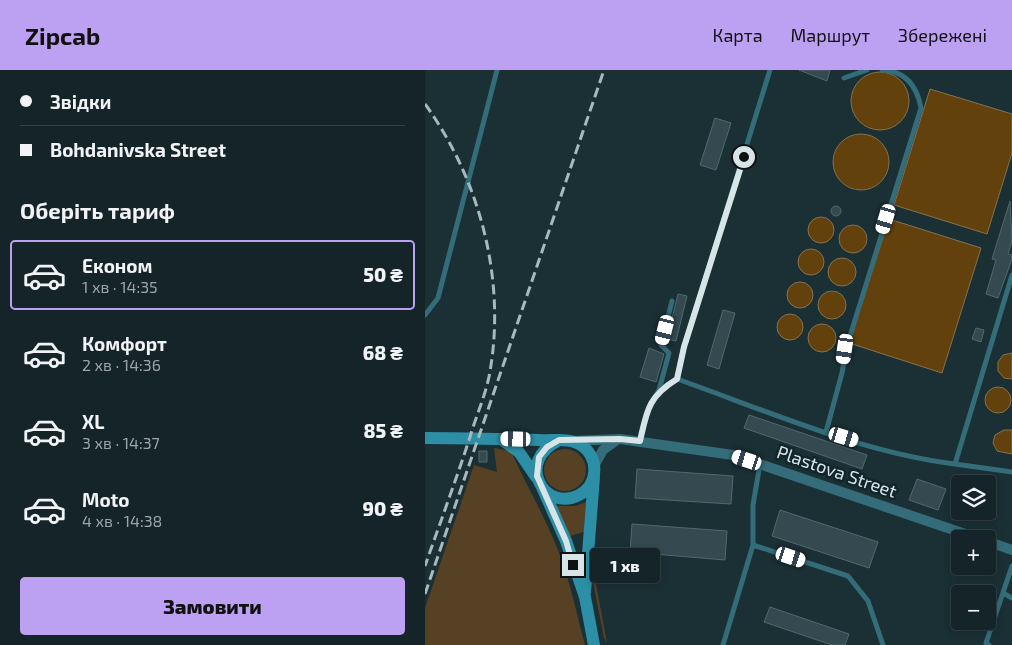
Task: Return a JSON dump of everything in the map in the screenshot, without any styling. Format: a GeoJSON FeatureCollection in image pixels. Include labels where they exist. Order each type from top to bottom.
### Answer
{"type":"FeatureCollection","features":[{"type":"Feature","properties":{"kind":"main road","name":"Plastova Street"},"geometry":{"type":"LineString","coordinates":[[425,438],[565,440]]}},
{"type":"Feature","properties":{"kind":"main road"},"geometry":{"type":"LineString","coordinates":[[501,439],[519,452],[541,485],[556,497],[573,497],[588,488],[594,469]]}},
{"type":"Feature","properties":{"kind":"main road"},"geometry":{"type":"LineString","coordinates":[[585,597],[594,469],[587,450],[565,440],[547,447],[539,457],[536,470],[566,541],[585,597],[594,645]]}},
{"type":"Feature","properties":{"kind":"street","name":"Plastova Street"},"geometry":{"type":"LineString","coordinates":[[565,440],[620,439],[733,455],[954,530]]}},
{"type":"Feature","properties":{"kind":"street"},"geometry":{"type":"LineString","coordinates":[[594,469],[603,450],[611,443],[620,439]]}},
{"type":"Feature","properties":{"kind":"street"},"geometry":{"type":"LineString","coordinates":[[996,544],[1012,550]]}},
{"type":"Feature","properties":{"kind":"lane"},"geometry":{"type":"LineString","coordinates":[[425,315],[438,298],[497,70]]}},
{"type":"Feature","properties":{"kind":"lane"},"geometry":{"type":"LineString","coordinates":[[659,390],[677,379],[684,347],[770,70]]}},
{"type":"Feature","properties":{"kind":"lane"},"geometry":{"type":"LineString","coordinates":[[843,78],[867,70]]}},
{"type":"Feature","properties":{"kind":"lane"},"geometry":{"type":"LineString","coordinates":[[826,432],[842,373],[845,349],[921,108],[918,93],[911,82],[901,75],[882,70]]}},
{"type":"Feature","properties":{"kind":"lane"},"geometry":{"type":"LineString","coordinates":[[955,464],[1012,275]]}},
{"type":"Feature","properties":{"kind":"lane"},"geometry":{"type":"LineString","coordinates":[[640,441],[647,410],[659,390],[669,353],[661,345],[672,301]]}},
{"type":"Feature","properties":{"kind":"lane"},"geometry":{"type":"LineString","coordinates":[[677,379],[826,432],[916,460],[1012,472]]}},
{"type":"Feature","properties":{"kind":"lane"},"geometry":{"type":"LineString","coordinates":[[723,645],[753,544],[753,505],[760,464]]}},
{"type":"Feature","properties":{"kind":"lane"},"geometry":{"type":"LineString","coordinates":[[753,544],[848,576],[868,601],[883,645]]}},
{"type":"Feature","properties":{"kind":"lane"},"geometry":{"type":"LineString","coordinates":[[987,644],[1012,566]]}},
{"type":"Feature","properties":{"kind":"lane"},"geometry":{"type":"LineString","coordinates":[[1003,593],[1012,598]]}},
{"type":"Feature","properties":{"kind":"shaded area"},"geometry":{"type":"Polygon","coordinates":[[[880,72],[896,77],[904,85],[909,101],[904,117],[896,125],[880,130],[864,125],[856,117],[851,101],[856,85],[864,77],[880,72]]]}},
{"type":"Feature","properties":{"kind":"shaded area"},"geometry":{"type":"Polygon","coordinates":[[[930,89],[1012,114],[1012,153],[987,234],[894,205],[930,89]]]}},
{"type":"Feature","properties":{"kind":"shaded area"},"geometry":{"type":"Polygon","coordinates":[[[861,134],[872,136],[881,142],[887,151],[889,162],[887,173],[881,182],[872,188],[861,190],[850,188],[841,182],[835,173],[833,162],[835,151],[841,142],[850,136],[861,134]]]}},
{"type":"Feature","properties":{"kind":"shaded area"},"geometry":{"type":"Polygon","coordinates":[[[821,217],[830,221],[834,230],[830,239],[821,243],[812,239],[808,230],[812,221],[821,217]]]}},
{"type":"Feature","properties":{"kind":"shaded area"},"geometry":{"type":"Polygon","coordinates":[[[889,219],[981,248],[942,373],[849,343],[889,219]]]}},
{"type":"Feature","properties":{"kind":"shaded area"},"geometry":{"type":"Polygon","coordinates":[[[853,225],[863,229],[867,239],[863,249],[853,253],[843,249],[839,239],[843,229],[853,225]]]}},
{"type":"Feature","properties":{"kind":"shaded area"},"geometry":{"type":"Polygon","coordinates":[[[811,249],[820,253],[824,262],[820,271],[811,275],[802,271],[798,262],[802,253],[811,249]]]}},
{"type":"Feature","properties":{"kind":"shaded area"},"geometry":{"type":"Polygon","coordinates":[[[842,258],[852,262],[856,272],[852,282],[842,286],[832,282],[828,272],[832,262],[842,258]]]}},
{"type":"Feature","properties":{"kind":"shaded area"},"geometry":{"type":"Polygon","coordinates":[[[800,282],[809,286],[813,295],[809,304],[800,308],[791,304],[787,295],[791,286],[800,282]]]}},
{"type":"Feature","properties":{"kind":"shaded area"},"geometry":{"type":"Polygon","coordinates":[[[832,291],[842,295],[846,305],[842,315],[832,319],[822,315],[818,305],[822,295],[832,291]]]}},
{"type":"Feature","properties":{"kind":"shaded area"},"geometry":{"type":"Polygon","coordinates":[[[790,314],[799,318],[803,327],[799,336],[790,340],[781,336],[777,327],[781,318],[790,314]]]}},
{"type":"Feature","properties":{"kind":"shaded area"},"geometry":{"type":"Polygon","coordinates":[[[822,324],[832,328],[836,338],[832,348],[822,352],[812,348],[808,338],[812,328],[822,324]]]}},
{"type":"Feature","properties":{"kind":"shaded area"},"geometry":{"type":"Polygon","coordinates":[[[1012,353],[1012,379],[1004,378],[998,371],[998,362],[1003,355],[1012,353]]]}},
{"type":"Feature","properties":{"kind":"shaded area"},"geometry":{"type":"Polygon","coordinates":[[[998,387],[1007,391],[1011,400],[1007,409],[998,413],[989,409],[985,400],[989,391],[998,387]]]}},
{"type":"Feature","properties":{"kind":"shaded area"},"geometry":{"type":"Polygon","coordinates":[[[1004,430],[1012,430],[1012,454],[997,451],[993,443],[995,435],[1004,430]]]}},
{"type":"Feature","properties":{"kind":"shaded area"},"geometry":{"type":"Polygon","coordinates":[[[494,448],[511,451],[551,533],[565,569],[585,645],[425,645],[425,608],[474,465],[497,472],[494,448]]]}},
{"type":"Feature","properties":{"kind":"shaded area"},"geometry":{"type":"Polygon","coordinates":[[[565,449],[580,455],[586,470],[580,485],[565,491],[550,485],[544,470],[550,455],[565,449]]]}},
{"type":"Feature","properties":{"kind":"shaded area"},"geometry":{"type":"Polygon","coordinates":[[[586,502],[584,532],[570,536],[555,506],[575,506],[586,502]]]}},
{"type":"Feature","properties":{"kind":"shaded area"},"geometry":{"type":"Polygon","coordinates":[[[594,545],[595,579],[607,643],[604,638],[592,577],[594,545]]]}},
{"type":"Feature","properties":{"kind":"building"},"geometry":{"type":"Polygon","coordinates":[[[799,70],[830,70],[827,81],[799,70]]]}},
{"type":"Feature","properties":{"kind":"building"},"geometry":{"type":"Polygon","coordinates":[[[715,118],[731,123],[716,170],[700,165],[715,118]]]}},
{"type":"Feature","properties":{"kind":"building"},"geometry":{"type":"Polygon","coordinates":[[[1010,201],[1012,241],[1008,254],[1012,255],[1012,259],[998,298],[986,294],[996,260],[992,259],[1010,201]]]}},
{"type":"Feature","properties":{"kind":"building"},"geometry":{"type":"Polygon","coordinates":[[[834,206],[838,206],[841,211],[840,215],[834,216],[831,213],[831,209],[834,206]]]}},
{"type":"Feature","properties":{"kind":"building"},"geometry":{"type":"Polygon","coordinates":[[[678,294],[687,296],[676,341],[667,339],[678,294]]]}},
{"type":"Feature","properties":{"kind":"building"},"geometry":{"type":"Polygon","coordinates":[[[723,310],[735,313],[719,369],[707,365],[723,310]]]}},
{"type":"Feature","properties":{"kind":"building"},"geometry":{"type":"Polygon","coordinates":[[[976,328],[984,330],[981,342],[972,339],[976,328]]]}},
{"type":"Feature","properties":{"kind":"building"},"geometry":{"type":"Polygon","coordinates":[[[649,348],[664,354],[656,382],[640,377],[649,348]]]}},
{"type":"Feature","properties":{"kind":"building"},"geometry":{"type":"Polygon","coordinates":[[[749,415],[867,455],[862,469],[744,428],[749,415]]]}},
{"type":"Feature","properties":{"kind":"building"},"geometry":{"type":"Polygon","coordinates":[[[479,451],[487,451],[487,462],[479,462],[479,451]]]}},
{"type":"Feature","properties":{"kind":"building"},"geometry":{"type":"Polygon","coordinates":[[[637,469],[733,476],[731,504],[635,498],[637,469]]]}},
{"type":"Feature","properties":{"kind":"building"},"geometry":{"type":"Polygon","coordinates":[[[917,479],[946,489],[938,510],[909,500],[917,479]]]}},
{"type":"Feature","properties":{"kind":"building"},"geometry":{"type":"Polygon","coordinates":[[[780,510],[878,542],[869,568],[772,536],[780,510]]]}},
{"type":"Feature","properties":{"kind":"building"},"geometry":{"type":"Polygon","coordinates":[[[632,524],[727,531],[725,560],[630,552],[632,524]]]}},
{"type":"Feature","properties":{"kind":"building"},"geometry":{"type":"Polygon","coordinates":[[[770,607],[849,634],[845,645],[832,645],[764,622],[770,607]]]}},
{"type":"Feature","properties":{"kind":"railway"},"geometry":{"type":"LineString","coordinates":[[425,594],[604,70]]}},
{"type":"Feature","properties":{"kind":"railway"},"geometry":{"type":"LineString","coordinates":[[425,104],[444,132],[460,163],[473,195],[483,228],[494,296],[494,331],[490,374],[425,566]]}},
{"type":"Feature","properties":{"kind":"route"},"geometry":{"type":"LineString","coordinates":[[573,565],[566,541],[537,476],[536,470],[539,457],[542,451],[559,440],[620,439],[640,441],[647,410],[659,390],[677,379],[684,347],[744,157]]}}]}
